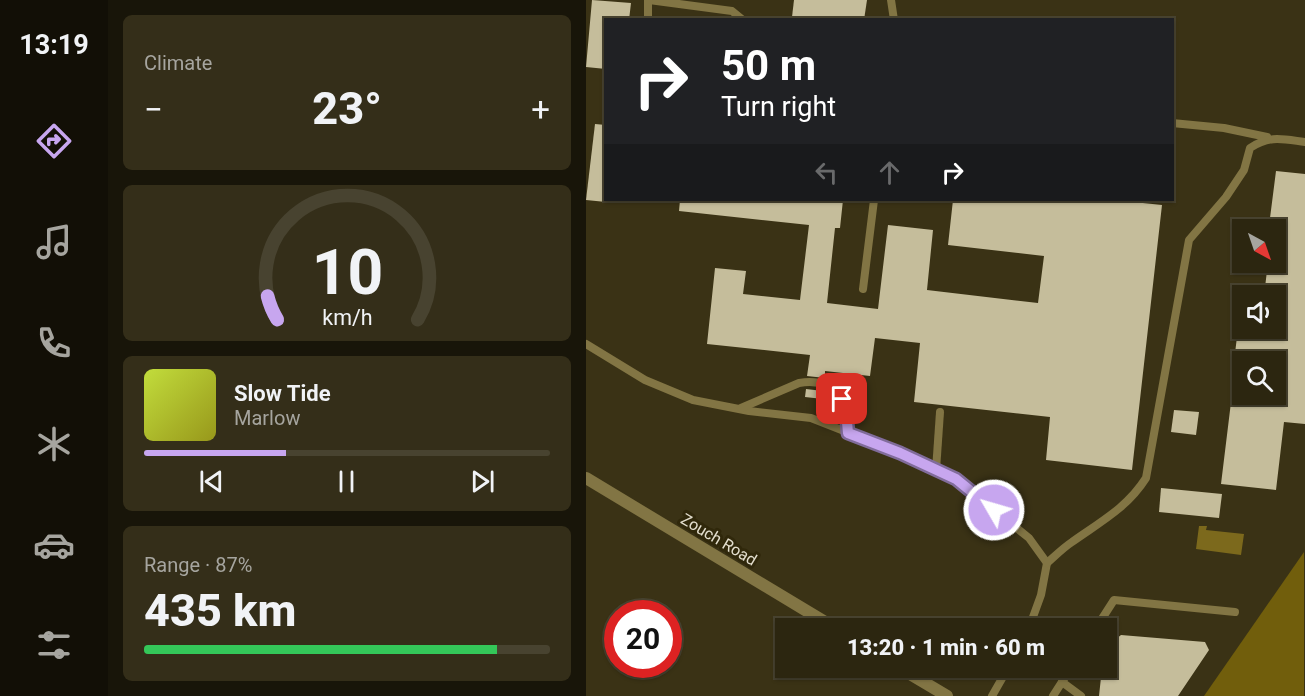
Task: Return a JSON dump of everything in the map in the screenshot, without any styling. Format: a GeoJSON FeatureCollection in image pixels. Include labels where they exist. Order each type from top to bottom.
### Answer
{"type":"FeatureCollection","features":[{"type":"Feature","properties":{"kind":"street","name":"Zouch Road"},"geometry":{"type":"LineString","coordinates":[[586,478],[818,618]]}},
{"type":"Feature","properties":{"kind":"street"},"geometry":{"type":"LineString","coordinates":[[917,678],[947,696]]}},
{"type":"Feature","properties":{"kind":"lane"},"geometry":{"type":"LineString","coordinates":[[648,18],[649,0],[732,11],[741,18]]}},
{"type":"Feature","properties":{"kind":"lane"},"geometry":{"type":"LineString","coordinates":[[891,0],[894,18]]}},
{"type":"Feature","properties":{"kind":"lane"},"geometry":{"type":"LineString","coordinates":[[1174,123],[1224,128],[1304,142]]}},
{"type":"Feature","properties":{"kind":"lane"},"geometry":{"type":"LineString","coordinates":[[1033,618],[1041,595],[1047,563],[1126,504],[1146,478],[1189,240],[1226,197],[1244,170],[1250,148],[1260,141],[1271,138]]}},
{"type":"Feature","properties":{"kind":"lane"},"geometry":{"type":"LineString","coordinates":[[863,289],[874,201]]}},
{"type":"Feature","properties":{"kind":"lane"},"geometry":{"type":"LineString","coordinates":[[586,345],[645,381],[693,400],[737,409],[811,418],[900,453],[956,479],[1029,538],[1047,563]]}},
{"type":"Feature","properties":{"kind":"lane"},"geometry":{"type":"LineString","coordinates":[[737,409],[799,383],[824,384],[842,399],[846,411],[848,433]]}},
{"type":"Feature","properties":{"kind":"lane"},"geometry":{"type":"LineString","coordinates":[[936,470],[940,412]]}},
{"type":"Feature","properties":{"kind":"lane"},"geometry":{"type":"LineString","coordinates":[[1102,618],[1114,600],[1235,612]]}},
{"type":"Feature","properties":{"kind":"lane"},"geometry":{"type":"LineString","coordinates":[[992,696],[1002,678]]}},
{"type":"Feature","properties":{"kind":"lane"},"geometry":{"type":"LineString","coordinates":[[1053,696],[1065,678]]}},
{"type":"Feature","properties":{"kind":"lane"},"geometry":{"type":"LineString","coordinates":[[1062,682],[1081,696]]}},
{"type":"Feature","properties":{"kind":"shaded area"},"geometry":{"type":"Polygon","coordinates":[[[1199,526],[1207,526],[1206,530],[1244,534],[1241,555],[1196,549],[1199,526]]]}},
{"type":"Feature","properties":{"kind":"shaded area"},"geometry":{"type":"Polygon","coordinates":[[[1304,552],[1304,696],[1204,696],[1304,552]]]}},
{"type":"Feature","properties":{"kind":"building"},"geometry":{"type":"Polygon","coordinates":[[[592,0],[631,3],[629,18],[604,18],[604,69],[586,67],[592,0]]]}},
{"type":"Feature","properties":{"kind":"building"},"geometry":{"type":"Polygon","coordinates":[[[794,0],[867,0],[864,18],[792,17],[794,0]]]}},
{"type":"Feature","properties":{"kind":"building"},"geometry":{"type":"Polygon","coordinates":[[[595,124],[604,125],[604,201],[606,202],[586,200],[595,124]]]}},
{"type":"Feature","properties":{"kind":"building"},"geometry":{"type":"Polygon","coordinates":[[[1276,171],[1305,174],[1305,424],[1284,422],[1276,490],[1221,484],[1232,394],[1232,405],[1286,405],[1286,351],[1235,351],[1237,339],[1286,339],[1286,285],[1265,285],[1267,273],[1286,273],[1286,219],[1270,218],[1276,171]]]}},
{"type":"Feature","properties":{"kind":"building"},"geometry":{"type":"Polygon","coordinates":[[[680,201],[843,201],[840,228],[835,228],[827,303],[878,309],[888,225],[933,230],[927,290],[1038,303],[1044,256],[948,245],[953,201],[1124,201],[1162,205],[1132,470],[1046,460],[1050,417],[914,402],[920,343],[875,338],[870,376],[825,371],[825,378],[807,376],[810,355],[707,344],[715,268],[746,271],[743,294],[800,300],[809,225],[679,211],[680,201]]]}},
{"type":"Feature","properties":{"kind":"building"},"geometry":{"type":"Polygon","coordinates":[[[806,389],[823,391],[823,399],[805,397],[806,389]]]}},
{"type":"Feature","properties":{"kind":"building"},"geometry":{"type":"Polygon","coordinates":[[[1174,410],[1199,412],[1196,435],[1171,432],[1174,410]]]}},
{"type":"Feature","properties":{"kind":"building"},"geometry":{"type":"Polygon","coordinates":[[[1161,488],[1222,494],[1219,518],[1159,512],[1161,488]]]}},
{"type":"Feature","properties":{"kind":"building"},"geometry":{"type":"Polygon","coordinates":[[[1121,635],[1205,642],[1209,650],[1178,696],[1099,696],[1101,678],[1117,678],[1117,638],[1121,635]]]}},
{"type":"Feature","properties":{"kind":"route"},"geometry":{"type":"LineString","coordinates":[[842,399],[846,411],[848,433],[900,453],[956,479],[994,510]]}}]}
